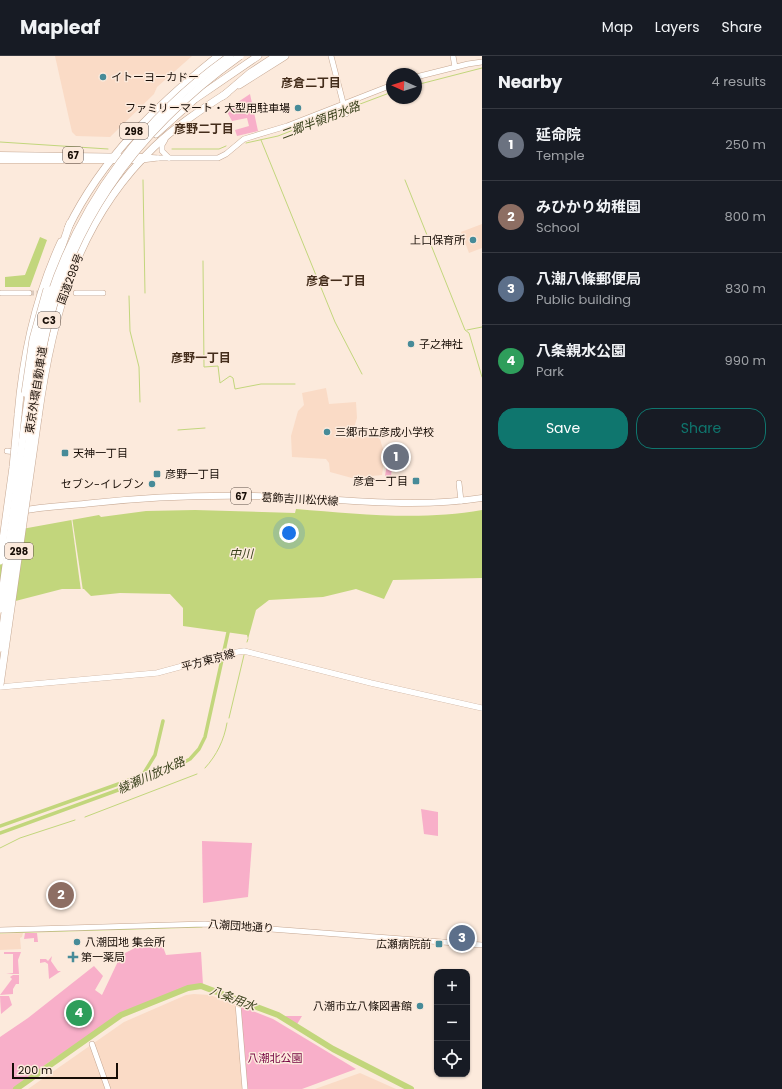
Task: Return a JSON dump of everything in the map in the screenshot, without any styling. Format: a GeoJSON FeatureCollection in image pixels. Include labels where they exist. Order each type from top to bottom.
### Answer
{"type":"FeatureCollection","features":[{"type":"Feature","properties":{"kind":"highway","name":"国道298号"},"geometry":{"type":"LineString","coordinates":[[0,561],[15,452],[22,370],[34,312],[53,258],[70,223],[84,199],[136,129],[218,56]]}},
{"type":"Feature","properties":{"kind":"highway"},"geometry":{"type":"LineString","coordinates":[[200,80],[223,56]]}},
{"type":"Feature","properties":{"kind":"highway","name":"東京外環自動車道"},"geometry":{"type":"LineString","coordinates":[[0,609],[31,380],[44,318],[58,274],[75,235],[102,189],[128,153],[164,111],[230,56]]}},
{"type":"Feature","properties":{"kind":"highway","name":"東京外環自動車道"},"geometry":{"type":"LineString","coordinates":[[0,648],[33,404],[44,341],[63,275],[81,235],[103,196],[135,152],[164,119],[196,90],[240,56]]}},
{"type":"Feature","properties":{"kind":"highway"},"geometry":{"type":"LineString","coordinates":[[103,196],[145,145],[168,122],[195,99],[258,56]]}},
{"type":"Feature","properties":{"kind":"highway"},"geometry":{"type":"LineString","coordinates":[[223,96],[250,73],[276,56]]}},
{"type":"Feature","properties":{"kind":"highway","name":"国道298号"},"geometry":{"type":"LineString","coordinates":[[0,686],[51,337],[72,271],[101,214],[122,184],[144,158],[173,130],[285,56]]}},
{"type":"Feature","properties":{"kind":"highway","name":"298"},"geometry":{"type":"LineString","coordinates":[[20,459],[28,365],[37,321],[70,223]]}},
{"type":"Feature","properties":{"kind":"main road","name":"67"},"geometry":{"type":"LineString","coordinates":[[0,155],[113,158]]}},
{"type":"Feature","properties":{"kind":"main road","name":"67"},"geometry":{"type":"LineString","coordinates":[[0,160],[144,158]]}},
{"type":"Feature","properties":{"kind":"main road","name":"葛飾吉川松伏線"},"geometry":{"type":"LineString","coordinates":[[0,515],[33,508],[179,496],[258,496],[377,503],[482,498]]}},
{"type":"Feature","properties":{"kind":"main road","name":"平方東京線"},"geometry":{"type":"LineString","coordinates":[[0,686],[157,673],[231,653],[251,652],[365,682],[482,708]]}},
{"type":"Feature","properties":{"kind":"street"},"geometry":{"type":"LineString","coordinates":[[331,56],[346,114]]}},
{"type":"Feature","properties":{"kind":"street"},"geometry":{"type":"LineString","coordinates":[[453,56],[455,67]]}},
{"type":"Feature","properties":{"kind":"street"},"geometry":{"type":"LineString","coordinates":[[422,75],[482,62]]}},
{"type":"Feature","properties":{"kind":"street"},"geometry":{"type":"LineString","coordinates":[[144,158],[218,158],[226,154],[244,138],[287,126],[386,87]]}},
{"type":"Feature","properties":{"kind":"street"},"geometry":{"type":"LineString","coordinates":[[169,158],[163,152],[162,145],[173,130]]}},
{"type":"Feature","properties":{"kind":"street"},"geometry":{"type":"LineString","coordinates":[[1,293],[29,293]]}},
{"type":"Feature","properties":{"kind":"street"},"geometry":{"type":"LineString","coordinates":[[76,293],[103,293]]}},
{"type":"Feature","properties":{"kind":"street"},"geometry":{"type":"LineString","coordinates":[[7,451],[39,454]]}},
{"type":"Feature","properties":{"kind":"street"},"geometry":{"type":"LineString","coordinates":[[459,483],[462,500]]}},
{"type":"Feature","properties":{"kind":"street","name":"八潮団地通り"},"geometry":{"type":"LineString","coordinates":[[0,930],[205,924],[482,945]]}},
{"type":"Feature","properties":{"kind":"street"},"geometry":{"type":"LineString","coordinates":[[238,1004],[245,1089]]}},
{"type":"Feature","properties":{"kind":"street"},"geometry":{"type":"LineString","coordinates":[[92,1044],[108,1089]]}},
{"type":"Feature","properties":{"kind":"shaded area"},"geometry":{"type":"Polygon","coordinates":[[[55,56],[192,56],[157,87],[154,94],[110,137],[76,136],[72,132],[55,56]]]}},
{"type":"Feature","properties":{"kind":"shaded area","name":"上口保育所"},"geometry":{"type":"Polygon","coordinates":[[[482,224],[482,248],[469,253],[461,232],[482,224]]]}},
{"type":"Feature","properties":{"kind":"shaded area","name":"三郷市立彦成小学校"},"geometry":{"type":"Polygon","coordinates":[[[326,388],[329,404],[356,402],[357,418],[353,431],[372,434],[380,439],[385,456],[382,475],[352,478],[330,472],[329,463],[326,459],[292,457],[291,436],[298,411],[304,405],[302,393],[326,388]]]}},
{"type":"Feature","properties":{"kind":"shaded area"},"geometry":{"type":"Polygon","coordinates":[[[23,933],[22,937],[20,938],[21,949],[0,950],[0,934],[23,933]]]}},
{"type":"Feature","properties":{"kind":"shaded area"},"geometry":{"type":"Polygon","coordinates":[[[186,995],[210,995],[237,1005],[243,1089],[28,1089],[124,1022],[186,995]]]}},
{"type":"Feature","properties":{"kind":"shaded area"},"geometry":{"type":"Polygon","coordinates":[[[360,1073],[396,1089],[315,1089],[360,1073]]]}},
{"type":"Feature","properties":{"kind":"green space"},"geometry":{"type":"Polygon","coordinates":[[[250,94],[258,131],[237,136],[235,130],[249,126],[247,118],[232,121],[226,110],[250,94]]]}},
{"type":"Feature","properties":{"kind":"green space"},"geometry":{"type":"Polygon","coordinates":[[[387,464],[392,465],[391,477],[385,476],[387,464]]]}},
{"type":"Feature","properties":{"kind":"green space"},"geometry":{"type":"Polygon","coordinates":[[[421,809],[438,812],[438,836],[424,834],[421,809]]]}},
{"type":"Feature","properties":{"kind":"green space"},"geometry":{"type":"Polygon","coordinates":[[[202,841],[252,843],[248,897],[203,903],[202,841]]]}},
{"type":"Feature","properties":{"kind":"green space"},"geometry":{"type":"Polygon","coordinates":[[[25,933],[37,933],[38,942],[34,942],[34,938],[24,939],[25,933]]]}},
{"type":"Feature","properties":{"kind":"green space"},"geometry":{"type":"Polygon","coordinates":[[[145,943],[163,947],[166,955],[201,952],[203,985],[188,987],[118,1016],[49,1062],[14,1089],[0,1089],[0,1037],[28,1018],[94,966],[103,976],[95,990],[102,995],[121,955],[145,943]]]}},
{"type":"Feature","properties":{"kind":"green space"},"geometry":{"type":"Polygon","coordinates":[[[4,952],[21,952],[18,960],[19,974],[6,974],[13,973],[13,954],[4,954],[4,952]]]}},
{"type":"Feature","properties":{"kind":"green space"},"geometry":{"type":"Polygon","coordinates":[[[52,956],[51,961],[58,971],[61,971],[49,979],[48,964],[45,962],[40,963],[40,959],[46,959],[48,961],[52,956]]]}},
{"type":"Feature","properties":{"kind":"green space"},"geometry":{"type":"Polygon","coordinates":[[[13,975],[19,975],[19,984],[16,984],[13,989],[13,994],[0,995],[12,979],[10,977],[13,975]]]}},
{"type":"Feature","properties":{"kind":"green space"},"geometry":{"type":"Polygon","coordinates":[[[0,996],[9,996],[12,1005],[1,1014],[0,996]]]}},
{"type":"Feature","properties":{"kind":"green space","name":"八潮北公園"},"geometry":{"type":"Polygon","coordinates":[[[240,1006],[273,1019],[356,1069],[302,1089],[246,1089],[240,1006]]]}},
{"type":"Feature","properties":{"kind":"green space"},"geometry":{"type":"Polygon","coordinates":[[[286,1016],[302,1016],[296,1026],[285,1019],[286,1016]]]}},
{"type":"Feature","properties":{"kind":"water"},"geometry":{"type":"Polygon","coordinates":[[[40,237],[47,240],[30,287],[5,287],[5,277],[25,275],[40,237]]]}},
{"type":"Feature","properties":{"kind":"water","name":"中川"},"geometry":{"type":"Polygon","coordinates":[[[296,509],[389,516],[436,515],[482,510],[482,578],[393,580],[384,599],[356,589],[323,597],[269,600],[256,610],[248,639],[247,635],[183,626],[183,608],[170,594],[120,593],[91,596],[84,589],[62,589],[0,605],[0,533],[99,515],[101,517],[146,511],[195,510],[295,513],[296,509]]]}},
{"type":"Feature","properties":{"kind":"pier"},"geometry":{"type":"Polygon","coordinates":[[[72,517],[83,591],[81,591],[72,517]]]}},
{"type":"Feature","properties":{"kind":"waterway","name":"二郷半領用水路"},"geometry":{"type":"LineString","coordinates":[[422,83],[482,68]]}},
{"type":"Feature","properties":{"kind":"waterway","name":"二郷半領用水路"},"geometry":{"type":"LineString","coordinates":[[347,109],[386,94]]}},
{"type":"Feature","properties":{"kind":"waterway","name":"二郷半領用水路"},"geometry":{"type":"LineString","coordinates":[[246,143],[278,136],[342,111]]}},
{"type":"Feature","properties":{"kind":"waterway"},"geometry":{"type":"LineString","coordinates":[[261,140],[335,322],[362,374]]}},
{"type":"Feature","properties":{"kind":"waterway","name":"二郷半領用水路"},"geometry":{"type":"LineString","coordinates":[[0,142],[108,149]]}},
{"type":"Feature","properties":{"kind":"waterway","name":"二郷半領用水路"},"geometry":{"type":"LineString","coordinates":[[172,149],[219,149],[226,146]]}},
{"type":"Feature","properties":{"kind":"waterway"},"geometry":{"type":"LineString","coordinates":[[143,180],[145,293]]}},
{"type":"Feature","properties":{"kind":"waterway"},"geometry":{"type":"LineString","coordinates":[[405,180],[465,330],[469,333],[482,377]]}},
{"type":"Feature","properties":{"kind":"waterway"},"geometry":{"type":"LineString","coordinates":[[203,261],[204,367],[218,366],[220,383],[230,376],[233,378],[235,389],[261,384],[295,384]]}},
{"type":"Feature","properties":{"kind":"waterway"},"geometry":{"type":"LineString","coordinates":[[129,296],[130,331],[139,367],[140,402]]}},
{"type":"Feature","properties":{"kind":"waterway"},"geometry":{"type":"LineString","coordinates":[[467,330],[482,327]]}},
{"type":"Feature","properties":{"kind":"waterway"},"geometry":{"type":"LineString","coordinates":[[178,430],[205,428]]}},
{"type":"Feature","properties":{"kind":"waterway","name":"綾瀬川放水路"},"geometry":{"type":"LineString","coordinates":[[0,833],[162,774],[190,759],[199,749],[205,737],[229,628]]}},
{"type":"Feature","properties":{"kind":"waterway"},"geometry":{"type":"LineString","coordinates":[[229,718],[244,655]]}},
{"type":"Feature","properties":{"kind":"waterway","name":"綾瀬川放水路"},"geometry":{"type":"LineString","coordinates":[[0,826],[124,782],[144,773],[155,755],[163,721]]}},
{"type":"Feature","properties":{"kind":"waterway"},"geometry":{"type":"LineString","coordinates":[[205,768],[219,747],[227,723]]}},
{"type":"Feature","properties":{"kind":"waterway"},"geometry":{"type":"LineString","coordinates":[[85,817],[197,774]]}},
{"type":"Feature","properties":{"kind":"waterway"},"geometry":{"type":"LineString","coordinates":[[0,848],[20,838],[75,820]]}},
{"type":"Feature","properties":{"kind":"waterway"},"geometry":{"type":"LineString","coordinates":[[0,933],[202,927]]}},
{"type":"Feature","properties":{"kind":"waterway","name":"八条用水"},"geometry":{"type":"LineString","coordinates":[[16,1089],[121,1015],[188,988],[201,986],[278,1015],[333,1049],[411,1089]]}},
{"type":"Feature","properties":{"kind":"tunnel"},"geometry":{"type":"LineString","coordinates":[[29,293],[43,293]]}},
{"type":"Feature","properties":{"kind":"place","name":"イトーヨーカドー"},"geometry":{"type":"Point","coordinates":[103,77]}},
{"type":"Feature","properties":{"kind":"place","name":"ファミリーマート・大型用駐車場"},"geometry":{"type":"Point","coordinates":[298,108]}},
{"type":"Feature","properties":{"kind":"place","name":"上口保育所"},"geometry":{"type":"Point","coordinates":[473,240]}},
{"type":"Feature","properties":{"kind":"place","name":"子之神社"},"geometry":{"type":"Point","coordinates":[411,344]}},
{"type":"Feature","properties":{"kind":"place","name":"三郷市立彦成小学校"},"geometry":{"type":"Point","coordinates":[327,432]}},
{"type":"Feature","properties":{"kind":"place","name":"天神一丁目"},"geometry":{"type":"Point","coordinates":[65,453]}},
{"type":"Feature","properties":{"kind":"place","name":"延命院"},"geometry":{"type":"Point","coordinates":[396,457]}},
{"type":"Feature","properties":{"kind":"place","name":"彦野一丁目"},"geometry":{"type":"Point","coordinates":[157,474]}},
{"type":"Feature","properties":{"kind":"place","name":"彦倉一丁目"},"geometry":{"type":"Point","coordinates":[416,481]}},
{"type":"Feature","properties":{"kind":"place","name":"セブン-イレブン"},"geometry":{"type":"Point","coordinates":[152,484]}},
{"type":"Feature","properties":{"kind":"place","name":"みひかり幼稚園"},"geometry":{"type":"Point","coordinates":[61,895]}},
{"type":"Feature","properties":{"kind":"place","name":"八潮八條郵便局"},"geometry":{"type":"Point","coordinates":[462,938]}},
{"type":"Feature","properties":{"kind":"place","name":"八潮団地 集会所"},"geometry":{"type":"Point","coordinates":[77,942]}},
{"type":"Feature","properties":{"kind":"place","name":"広瀬病院前"},"geometry":{"type":"Point","coordinates":[439,944]}},
{"type":"Feature","properties":{"kind":"place","name":"第一薬局"},"geometry":{"type":"Point","coordinates":[73,957]}},
{"type":"Feature","properties":{"kind":"place","name":"八潮市立八條図書館"},"geometry":{"type":"Point","coordinates":[420,1006]}},
{"type":"Feature","properties":{"kind":"place","name":"八条親水公園"},"geometry":{"type":"Point","coordinates":[79,1013]}},
{"type":"Feature","properties":{"kind":"district","name":"彦倉二丁目"},"geometry":{"type":"Point","coordinates":[311,82]}},
{"type":"Feature","properties":{"kind":"district","name":"彦野二丁目"},"geometry":{"type":"Point","coordinates":[204,128]}},
{"type":"Feature","properties":{"kind":"district","name":"彦倉一丁目"},"geometry":{"type":"Point","coordinates":[336,280]}},
{"type":"Feature","properties":{"kind":"district","name":"彦野一丁目"},"geometry":{"type":"Point","coordinates":[201,357]}}]}
